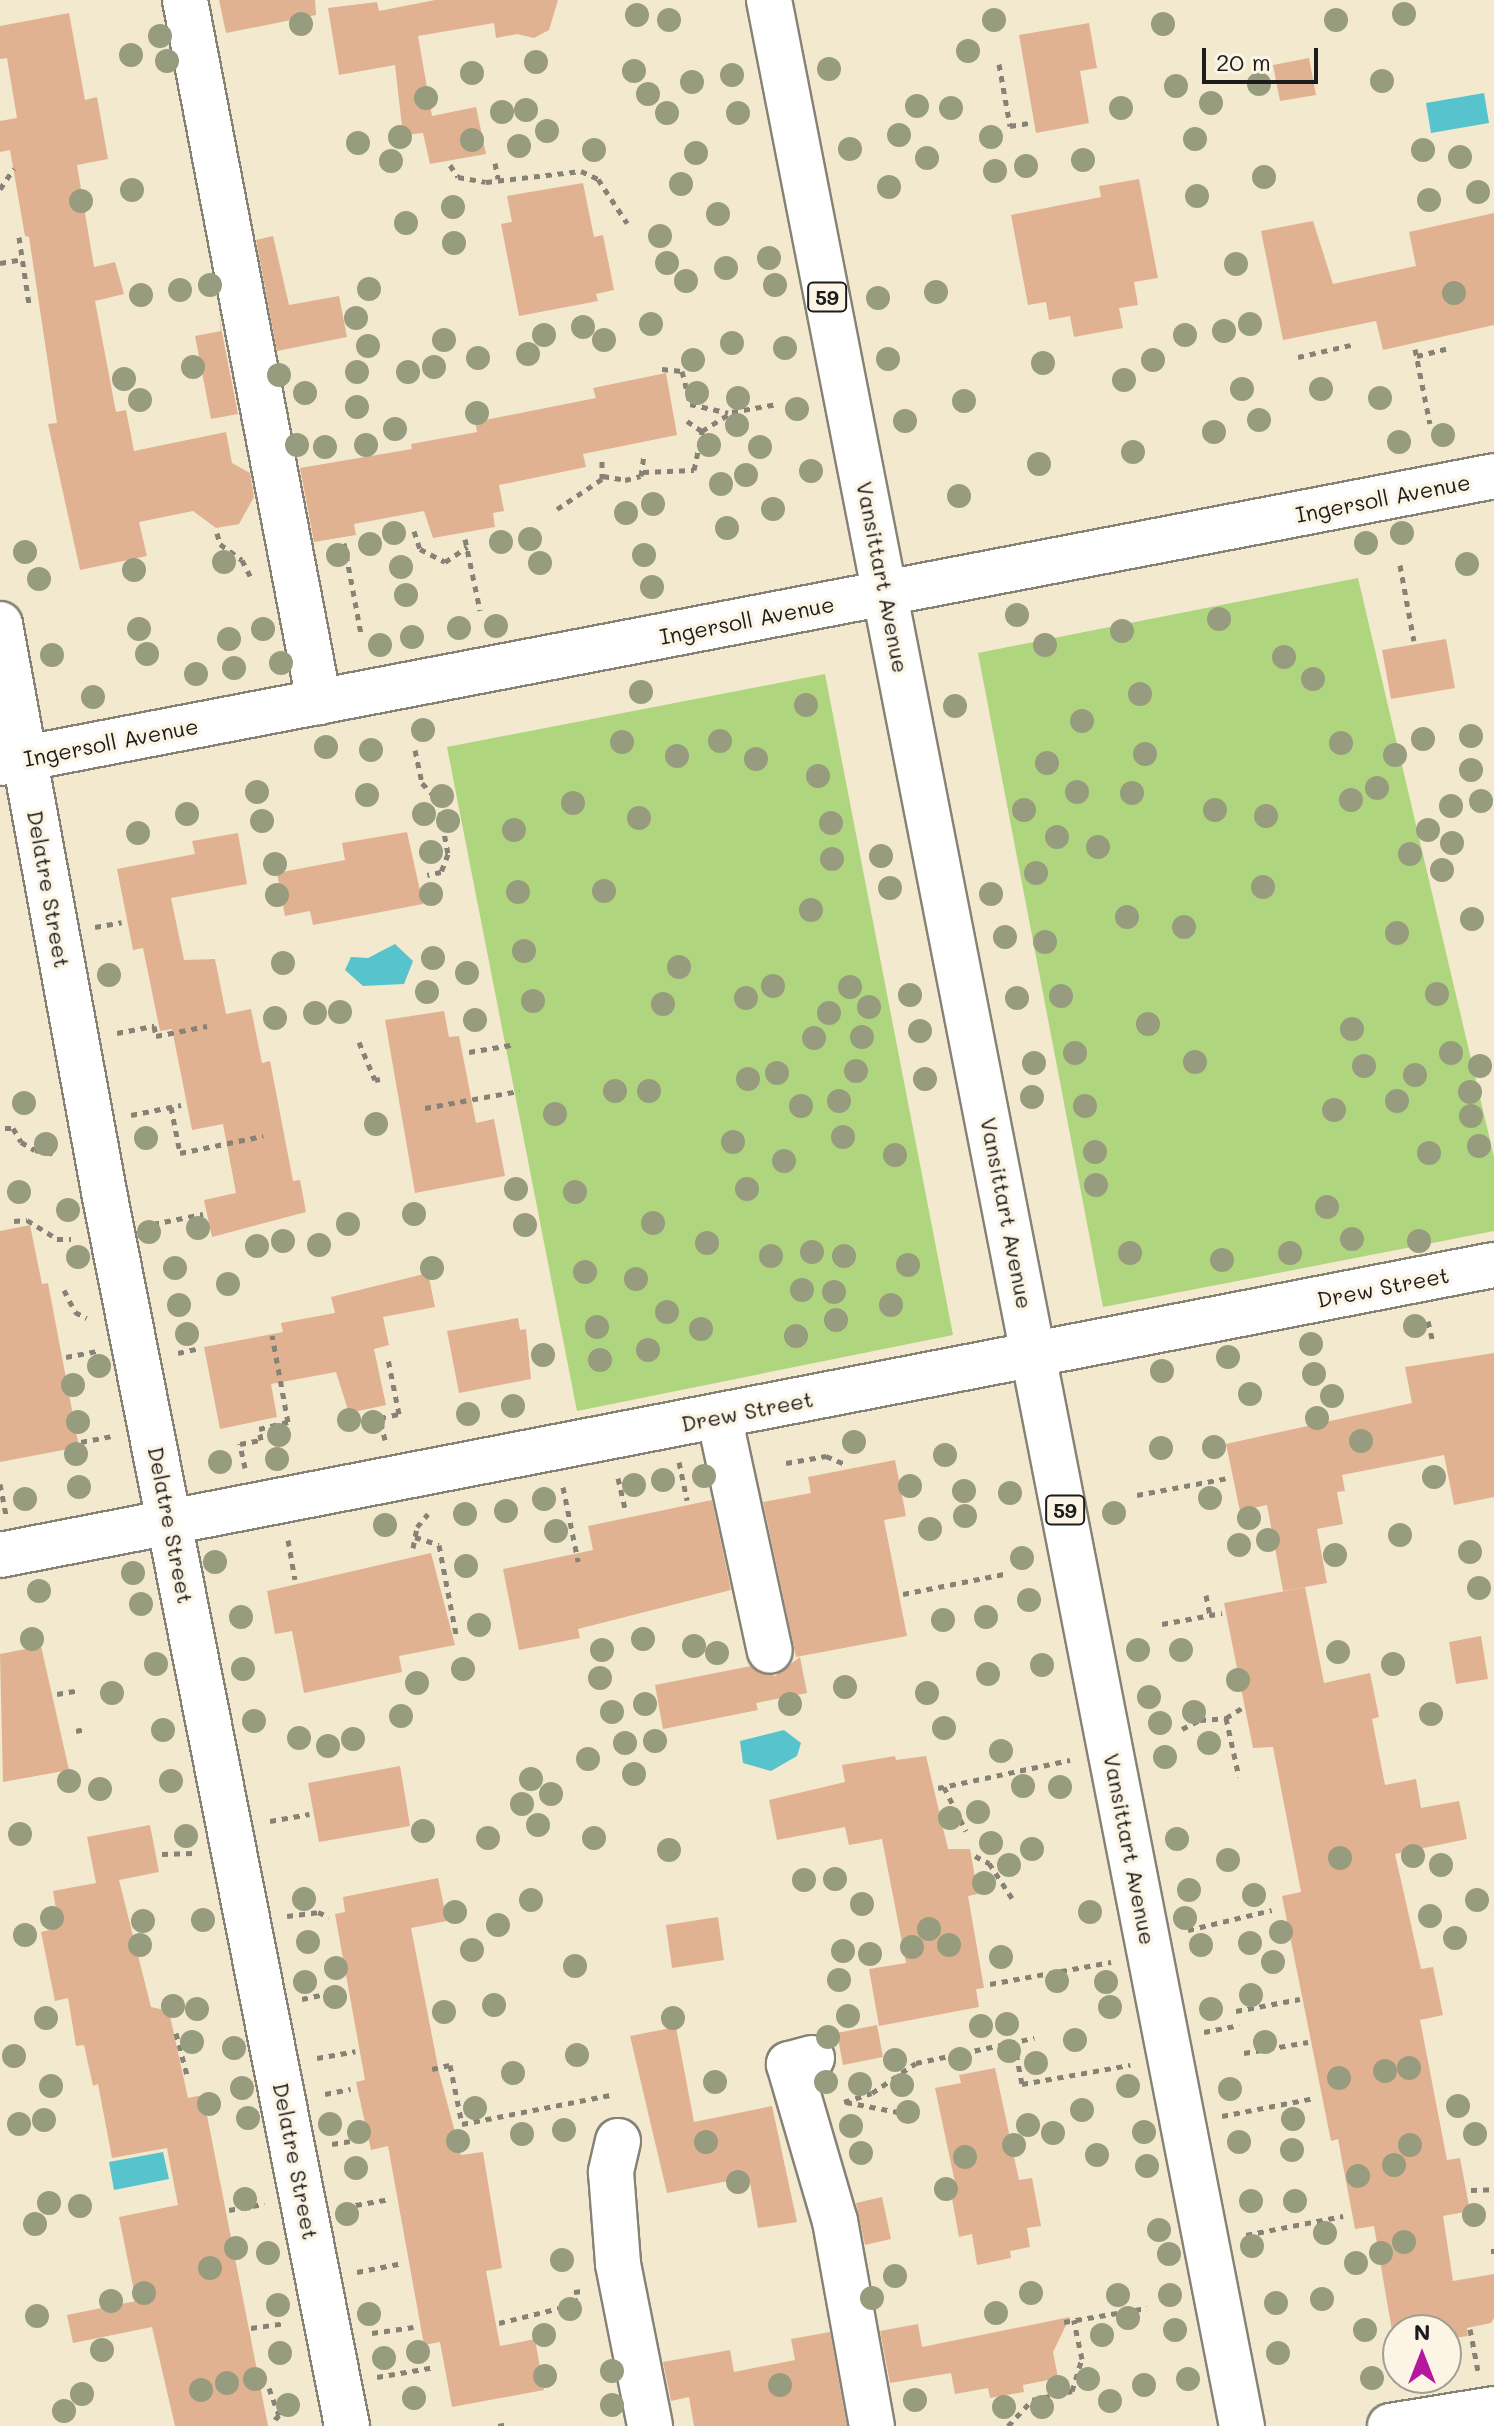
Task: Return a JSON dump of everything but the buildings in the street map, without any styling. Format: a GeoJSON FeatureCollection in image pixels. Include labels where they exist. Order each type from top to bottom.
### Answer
{"type":"FeatureCollection","features":[{"type":"Feature","properties":{"kind":"street"},"geometry":{"type":"LineString","coordinates":[[185,0],[319,702]]}},
{"type":"Feature","properties":{"kind":"street","name":"Vansittart Avenue"},"geometry":{"type":"LineString","coordinates":[[769,0],[1242,2426]]}},
{"type":"Feature","properties":{"kind":"street","name":"Ingersoll Avenue"},"geometry":{"type":"LineString","coordinates":[[13,760],[1494,476]]}},
{"type":"Feature","properties":{"kind":"street","name":"Delatre Street"},"geometry":{"type":"LineString","coordinates":[[0,624],[13,760],[170,1521],[347,2426]]}},
{"type":"Feature","properties":{"kind":"street","name":"Drew Street"},"geometry":{"type":"LineString","coordinates":[[4,1541],[170,1521],[1494,1265]]}},
{"type":"Feature","properties":{"kind":"street"},"geometry":{"type":"LineString","coordinates":[[719,1416],[770,1651]]}},
{"type":"Feature","properties":{"kind":"street"},"geometry":{"type":"LineString","coordinates":[[812,2058],[789,2064],[835,2221],[872,2426]]}},
{"type":"Feature","properties":{"kind":"street"},"geometry":{"type":"LineString","coordinates":[[618,2141],[611,2172],[621,2283],[650,2426]]}},
{"type":"Feature","properties":{"kind":"street"},"geometry":{"type":"LineString","coordinates":[[1390,2426],[1486,2393]]}},
{"type":"Feature","properties":{"kind":"path"},"geometry":{"type":"LineString","coordinates":[[999,64],[1010,126],[1029,123]]}},
{"type":"Feature","properties":{"kind":"path"},"geometry":{"type":"LineString","coordinates":[[495,163],[498,179]]}},
{"type":"Feature","properties":{"kind":"path"},"geometry":{"type":"LineString","coordinates":[[450,165],[458,177],[498,179],[581,171],[598,179],[627,223]]}},
{"type":"Feature","properties":{"kind":"path"},"geometry":{"type":"LineString","coordinates":[[0,189],[14,168]]}},
{"type":"Feature","properties":{"kind":"path"},"geometry":{"type":"LineString","coordinates":[[19,237],[29,304]]}},
{"type":"Feature","properties":{"kind":"path"},"geometry":{"type":"LineString","coordinates":[[0,263],[22,259]]}},
{"type":"Feature","properties":{"kind":"path"},"geometry":{"type":"LineString","coordinates":[[1298,357],[1355,344]]}},
{"type":"Feature","properties":{"kind":"path"},"geometry":{"type":"LineString","coordinates":[[1430,424],[1416,353],[1446,349]]}},
{"type":"Feature","properties":{"kind":"path"},"geometry":{"type":"LineString","coordinates":[[662,369],[682,371],[690,404],[730,414]]}},
{"type":"Feature","properties":{"kind":"path"},"geometry":{"type":"LineString","coordinates":[[557,509],[603,476],[625,480],[643,472],[694,470],[702,431],[730,414],[777,404]]}},
{"type":"Feature","properties":{"kind":"path"},"geometry":{"type":"LineString","coordinates":[[687,421],[702,431]]}},
{"type":"Feature","properties":{"kind":"path"},"geometry":{"type":"LineString","coordinates":[[643,472],[644,455]]}},
{"type":"Feature","properties":{"kind":"path"},"geometry":{"type":"LineString","coordinates":[[602,460],[603,476]]}},
{"type":"Feature","properties":{"kind":"path"},"geometry":{"type":"LineString","coordinates":[[414,531],[420,549],[445,562],[467,547]]}},
{"type":"Feature","properties":{"kind":"path"},"geometry":{"type":"LineString","coordinates":[[465,539],[480,610]]}},
{"type":"Feature","properties":{"kind":"path"},"geometry":{"type":"LineString","coordinates":[[344,543],[361,634]]}},
{"type":"Feature","properties":{"kind":"path"},"geometry":{"type":"LineString","coordinates":[[1400,565],[1414,641]]}},
{"type":"Feature","properties":{"kind":"path"},"geometry":{"type":"LineString","coordinates":[[415,750],[422,783],[438,800],[448,854],[441,872],[427,875]]}},
{"type":"Feature","properties":{"kind":"path"},"geometry":{"type":"LineString","coordinates":[[86,929],[122,922]]}},
{"type":"Feature","properties":{"kind":"path"},"geometry":{"type":"LineString","coordinates":[[104,1035],[154,1026],[156,1036],[207,1026]]}},
{"type":"Feature","properties":{"kind":"path"},"geometry":{"type":"LineString","coordinates":[[359,1042],[369,1070],[375,1080],[380,1079]]}},
{"type":"Feature","properties":{"kind":"path"},"geometry":{"type":"LineString","coordinates":[[469,1052],[511,1045]]}},
{"type":"Feature","properties":{"kind":"path"},"geometry":{"type":"LineString","coordinates":[[425,1108],[519,1091]]}},
{"type":"Feature","properties":{"kind":"path"},"geometry":{"type":"LineString","coordinates":[[121,1117],[181,1105]]}},
{"type":"Feature","properties":{"kind":"path"},"geometry":{"type":"LineString","coordinates":[[171,1107],[180,1153],[263,1136]]}},
{"type":"Feature","properties":{"kind":"path"},"geometry":{"type":"LineString","coordinates":[[5,1128],[13,1128],[21,1142],[35,1150],[62,1153]]}},
{"type":"Feature","properties":{"kind":"path"},"geometry":{"type":"LineString","coordinates":[[144,1226],[203,1214]]}},
{"type":"Feature","properties":{"kind":"path"},"geometry":{"type":"LineString","coordinates":[[14,1221],[37,1224],[57,1239],[75,1238]]}},
{"type":"Feature","properties":{"kind":"path"},"geometry":{"type":"LineString","coordinates":[[64,1290],[75,1312],[91,1319]]}},
{"type":"Feature","properties":{"kind":"path"},"geometry":{"type":"LineString","coordinates":[[1426,1307],[1433,1343]]}},
{"type":"Feature","properties":{"kind":"path"},"geometry":{"type":"LineString","coordinates":[[240,1444],[261,1440],[259,1429],[288,1422],[272,1335]]}},
{"type":"Feature","properties":{"kind":"path"},"geometry":{"type":"LineString","coordinates":[[167,1356],[200,1348]]}},
{"type":"Feature","properties":{"kind":"path"},"geometry":{"type":"LineString","coordinates":[[66,1357],[108,1349]]}},
{"type":"Feature","properties":{"kind":"path"},"geometry":{"type":"LineString","coordinates":[[387,1453],[380,1418],[399,1414],[388,1359]]}},
{"type":"Feature","properties":{"kind":"path"},"geometry":{"type":"LineString","coordinates":[[81,1442],[124,1434]]}},
{"type":"Feature","properties":{"kind":"path"},"geometry":{"type":"LineString","coordinates":[[677,1453],[687,1500]]}},
{"type":"Feature","properties":{"kind":"path"},"geometry":{"type":"LineString","coordinates":[[786,1463],[826,1456],[847,1465]]}},
{"type":"Feature","properties":{"kind":"path"},"geometry":{"type":"LineString","coordinates":[[615,1465],[625,1508]]}},
{"type":"Feature","properties":{"kind":"path"},"geometry":{"type":"LineString","coordinates":[[561,1475],[578,1561]]}},
{"type":"Feature","properties":{"kind":"path"},"geometry":{"type":"LineString","coordinates":[[1137,1495],[1228,1478]]}},
{"type":"Feature","properties":{"kind":"path"},"geometry":{"type":"LineString","coordinates":[[0,1484],[4,1541]]}},
{"type":"Feature","properties":{"kind":"path"},"geometry":{"type":"LineString","coordinates":[[413,1548],[430,1501]]}},
{"type":"Feature","properties":{"kind":"path"},"geometry":{"type":"LineString","coordinates":[[283,1529],[295,1579]]}},
{"type":"Feature","properties":{"kind":"path"},"geometry":{"type":"LineString","coordinates":[[415,1537],[439,1545],[457,1639]]}},
{"type":"Feature","properties":{"kind":"path"},"geometry":{"type":"LineString","coordinates":[[903,1594],[1004,1574]]}},
{"type":"Feature","properties":{"kind":"path"},"geometry":{"type":"LineString","coordinates":[[1206,1595],[1210,1615]]}},
{"type":"Feature","properties":{"kind":"path"},"geometry":{"type":"LineString","coordinates":[[1162,1624],[1222,1613]]}},
{"type":"Feature","properties":{"kind":"path"},"geometry":{"type":"LineString","coordinates":[[57,1694],[79,1690]]}},
{"type":"Feature","properties":{"kind":"path"},"geometry":{"type":"LineString","coordinates":[[1182,1729],[1200,1720],[1226,1718],[1242,1708]]}},
{"type":"Feature","properties":{"kind":"path"},"geometry":{"type":"LineString","coordinates":[[1226,1718],[1239,1777]]}},
{"type":"Feature","properties":{"kind":"path"},"geometry":{"type":"LineString","coordinates":[[76,1731],[85,1729]]}},
{"type":"Feature","properties":{"kind":"path"},"geometry":{"type":"LineString","coordinates":[[966,1831],[941,1788],[1111,1751]]}},
{"type":"Feature","properties":{"kind":"path"},"geometry":{"type":"LineString","coordinates":[[258,1823],[309,1814]]}},
{"type":"Feature","properties":{"kind":"path"},"geometry":{"type":"LineString","coordinates":[[162,1854],[205,1854]]}},
{"type":"Feature","properties":{"kind":"path"},"geometry":{"type":"LineString","coordinates":[[975,1856],[989,1863],[1012,1898]]}},
{"type":"Feature","properties":{"kind":"path"},"geometry":{"type":"LineString","coordinates":[[990,1984],[1149,1947],[1272,1910]]}},
{"type":"Feature","properties":{"kind":"path"},"geometry":{"type":"LineString","coordinates":[[277,1918],[318,1912],[329,1917]]}},
{"type":"Feature","properties":{"kind":"path"},"geometry":{"type":"LineString","coordinates":[[293,2000],[344,1990]]}},
{"type":"Feature","properties":{"kind":"path"},"geometry":{"type":"LineString","coordinates":[[1236,2011],[1300,1999]]}},
{"type":"Feature","properties":{"kind":"path"},"geometry":{"type":"LineString","coordinates":[[176,2033],[187,2075]]}},
{"type":"Feature","properties":{"kind":"path"},"geometry":{"type":"LineString","coordinates":[[844,2102],[872,2093],[916,2063],[1034,2038]]}},
{"type":"Feature","properties":{"kind":"path"},"geometry":{"type":"LineString","coordinates":[[1014,2042],[1022,2084],[1171,2057]]}},
{"type":"Feature","properties":{"kind":"path"},"geometry":{"type":"LineString","coordinates":[[1244,2053],[1308,2042]]}},
{"type":"Feature","properties":{"kind":"path"},"geometry":{"type":"LineString","coordinates":[[305,2060],[355,2051]]}},
{"type":"Feature","properties":{"kind":"path"},"geometry":{"type":"LineString","coordinates":[[432,2069],[450,2065],[462,2124],[610,2095]]}},
{"type":"Feature","properties":{"kind":"path"},"geometry":{"type":"LineString","coordinates":[[312,2097],[351,2089]]}},
{"type":"Feature","properties":{"kind":"path"},"geometry":{"type":"LineString","coordinates":[[833,2097],[844,2102],[919,2116]]}},
{"type":"Feature","properties":{"kind":"path"},"geometry":{"type":"LineString","coordinates":[[1183,2124],[1315,2098]]}},
{"type":"Feature","properties":{"kind":"path"},"geometry":{"type":"LineString","coordinates":[[322,2146],[363,2139]]}},
{"type":"Feature","properties":{"kind":"path"},"geometry":{"type":"LineString","coordinates":[[1471,2190],[1494,2189]]}},
{"type":"Feature","properties":{"kind":"path"},"geometry":{"type":"LineString","coordinates":[[334,2209],[390,2199]]}},
{"type":"Feature","properties":{"kind":"path"},"geometry":{"type":"LineString","coordinates":[[229,2210],[274,2202]]}},
{"type":"Feature","properties":{"kind":"path"},"geometry":{"type":"LineString","coordinates":[[1206,2243],[1343,2216]]}},
{"type":"Feature","properties":{"kind":"path"},"geometry":{"type":"LineString","coordinates":[[346,2274],[403,2263]]}},
{"type":"Feature","properties":{"kind":"path"},"geometry":{"type":"LineString","coordinates":[[499,2323],[576,2304],[574,2292],[621,2283]]}},
{"type":"Feature","properties":{"kind":"path"},"geometry":{"type":"LineString","coordinates":[[1064,2322],[1147,2308]]}},
{"type":"Feature","properties":{"kind":"path"},"geometry":{"type":"LineString","coordinates":[[1008,2426],[1032,2400],[1072,2391],[1082,2359],[1074,2320]]}},
{"type":"Feature","properties":{"kind":"path"},"geometry":{"type":"LineString","coordinates":[[251,2328],[297,2321]]}},
{"type":"Feature","properties":{"kind":"path"},"geometry":{"type":"LineString","coordinates":[[358,2336],[414,2327]]}},
{"type":"Feature","properties":{"kind":"path"},"geometry":{"type":"LineString","coordinates":[[1470,2329],[1486,2393]]}},
{"type":"Feature","properties":{"kind":"path"},"geometry":{"type":"LineString","coordinates":[[366,2379],[435,2367]]}},
{"type":"Feature","properties":{"kind":"path"},"geometry":{"type":"LineString","coordinates":[[269,2388],[279,2415],[273,2422]]}},
{"type":"Feature","properties":{"kind":"path"},"geometry":{"type":"LineString","coordinates":[[498,2426],[508,2424]]}},
{"type":"Feature","properties":{"kind":"green space"},"geometry":{"type":"Polygon","coordinates":[[[1358,578],[1494,1157],[1494,1231],[1103,1307],[978,653],[1358,578]]]}},
{"type":"Feature","properties":{"kind":"green space"},"geometry":{"type":"Polygon","coordinates":[[[825,674],[953,1335],[577,1411],[447,747],[825,674]]]}},
{"type":"Feature","properties":{"kind":"water"},"geometry":{"type":"Polygon","coordinates":[[[1484,93],[1489,123],[1431,133],[1426,103],[1484,93]]]}},
{"type":"Feature","properties":{"kind":"water"},"geometry":{"type":"Polygon","coordinates":[[[395,944],[413,961],[404,984],[363,986],[345,970],[351,957],[368,958],[395,944]]]}},
{"type":"Feature","properties":{"kind":"water"},"geometry":{"type":"Polygon","coordinates":[[[784,1730],[801,1743],[797,1756],[771,1771],[743,1763],[740,1741],[784,1730]]]}},
{"type":"Feature","properties":{"kind":"water"},"geometry":{"type":"Polygon","coordinates":[[[163,2152],[169,2179],[114,2190],[109,2162],[163,2152]]]}}]}
